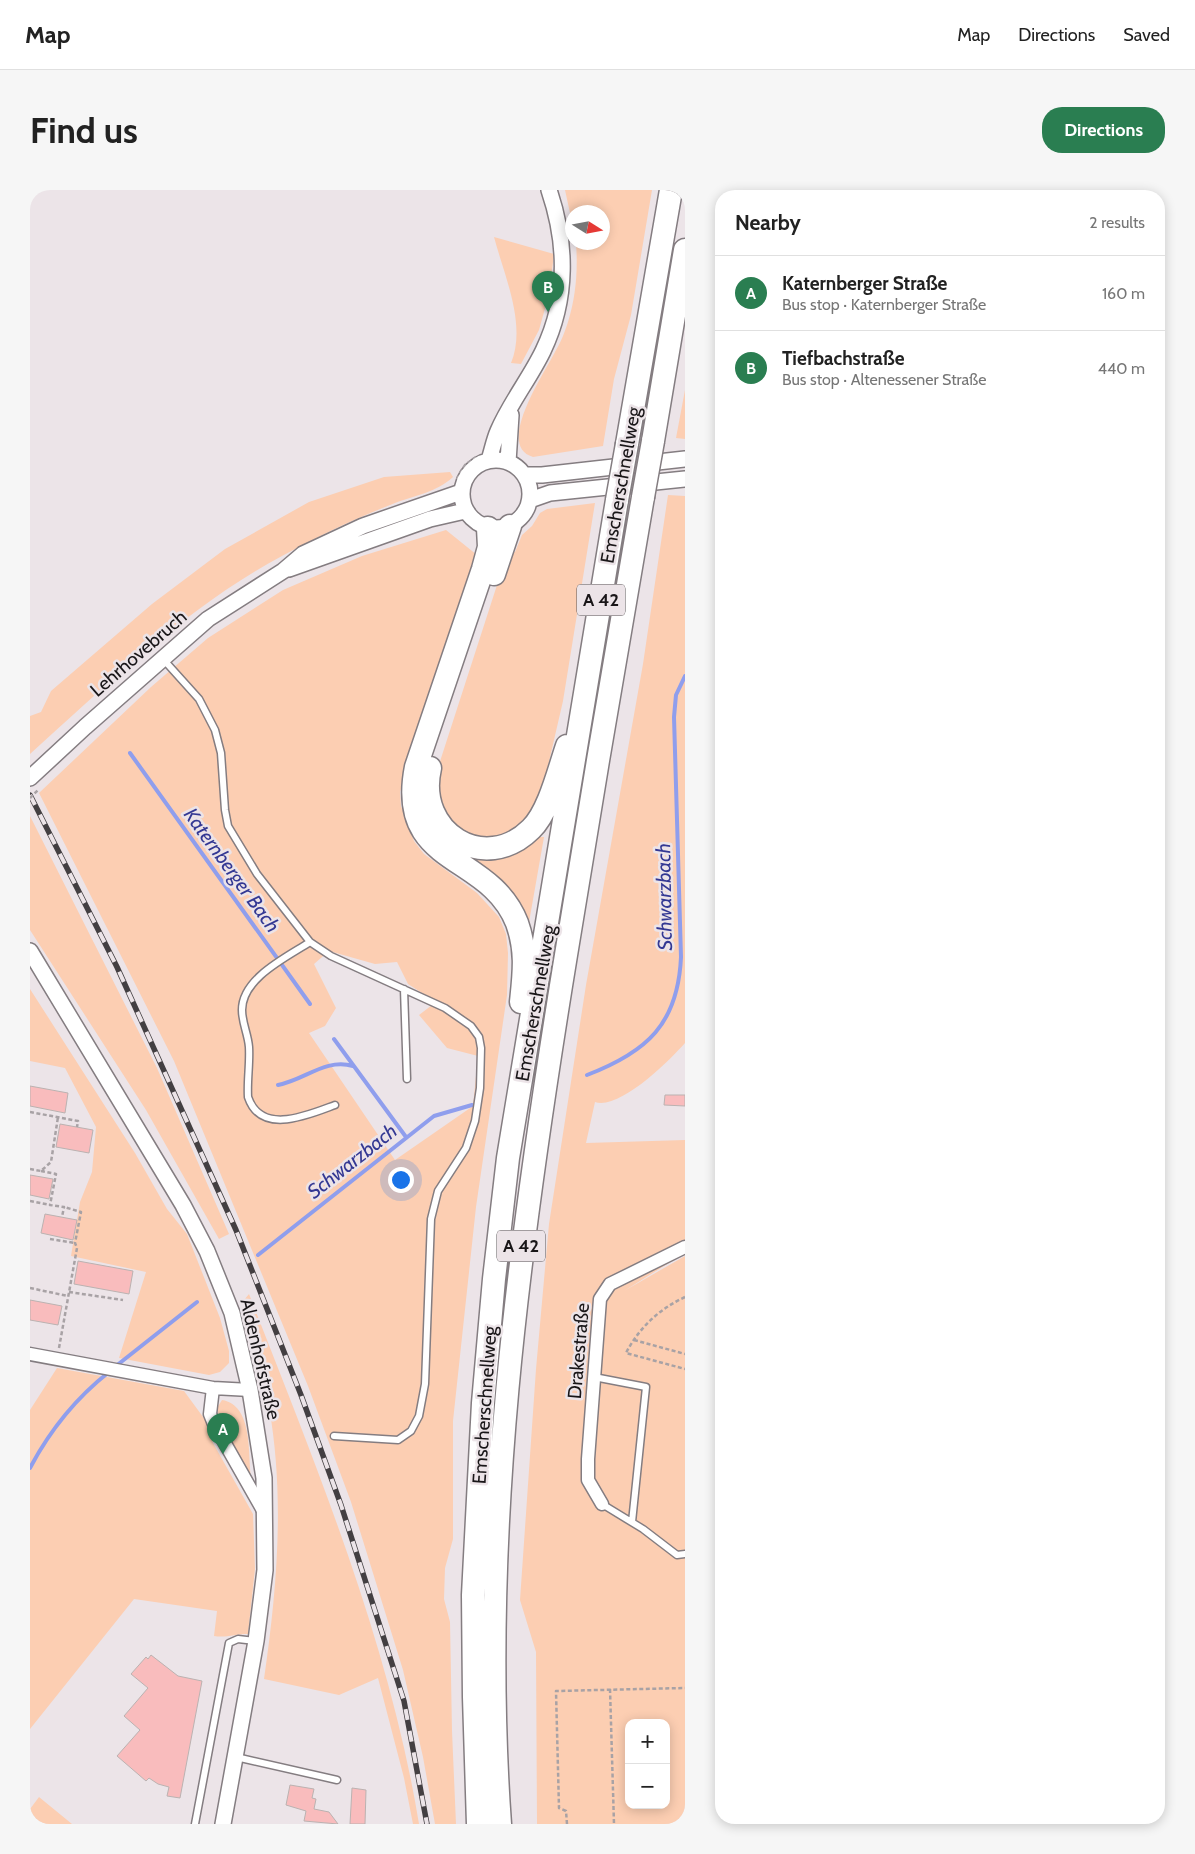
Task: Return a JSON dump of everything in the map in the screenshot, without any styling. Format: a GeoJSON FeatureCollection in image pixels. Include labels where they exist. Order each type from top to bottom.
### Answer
{"type":"FeatureCollection","features":[{"type":"Feature","properties":{"kind":"highway","name":"Emscherschnellweg"},"geometry":{"type":"LineString","coordinates":[[478,1824],[474,1660],[477,1496],[494,1279],[508,1158],[617,500],[671,190]]}},
{"type":"Feature","properties":{"kind":"highway","name":"Emscherschnellweg"},"geometry":{"type":"LineString","coordinates":[[500,1824],[496,1697],[496,1556],[503,1437],[521,1250],[554,1025],[685,250]]}},
{"type":"Feature","properties":{"kind":"highway"},"geometry":{"type":"LineString","coordinates":[[510,526],[436,740],[426,790],[429,806],[436,822],[456,840],[467,845],[480,847],[496,847],[510,844],[532,829],[540,817],[585,700]]}},
{"type":"Feature","properties":{"kind":"highway"},"geometry":{"type":"LineString","coordinates":[[488,528],[489,547],[483,569],[416,767],[412,799],[419,826],[433,843],[491,888],[506,903],[516,922],[526,954],[520,1018],[506,1113],[508,1158]]}},
{"type":"Feature","properties":{"kind":"street"},"geometry":{"type":"LineString","coordinates":[[489,460],[498,430],[543,351],[553,327],[559,304],[563,262],[562,243],[549,190]]}},
{"type":"Feature","properties":{"kind":"street"},"geometry":{"type":"LineString","coordinates":[[508,462],[508,432],[512,406]]}},
{"type":"Feature","properties":{"kind":"street"},"geometry":{"type":"LineString","coordinates":[[524,475],[546,475],[685,459]]}},
{"type":"Feature","properties":{"kind":"street"},"geometry":{"type":"LineString","coordinates":[[489,460],[508,462],[524,475],[530,486],[530,500],[525,514],[510,526],[500,529],[488,528],[471,519],[465,511],[461,492],[464,481],[470,471],[479,464],[489,460]]}},
{"type":"Feature","properties":{"kind":"street"},"geometry":{"type":"LineString","coordinates":[[530,500],[550,493],[685,478]]}},
{"type":"Feature","properties":{"kind":"street","name":"Lehrhovebruch"},"geometry":{"type":"LineString","coordinates":[[36,782],[162,658],[208,619],[283,571],[303,554],[363,526],[461,492]]}},
{"type":"Feature","properties":{"kind":"street","name":"Lehrhovebruch"},"geometry":{"type":"LineString","coordinates":[[283,571],[405,527],[465,511]]}},
{"type":"Feature","properties":{"kind":"street","name":"Aldenhofstraße"},"geometry":{"type":"LineString","coordinates":[[30,951],[183,1205],[206,1251],[232,1312],[250,1390],[264,1478],[265,1570],[256,1641],[222,1824]]}},
{"type":"Feature","properties":{"kind":"street","name":"Drakestraße"},"geometry":{"type":"LineString","coordinates":[[602,1504],[588,1480],[588,1443],[602,1293],[607,1286],[615,1281],[685,1247]]}},
{"type":"Feature","properties":{"kind":"street"},"geometry":{"type":"LineString","coordinates":[[30,1354],[213,1388],[250,1390]]}},
{"type":"Feature","properties":{"kind":"street"},"geometry":{"type":"LineString","coordinates":[[213,1388],[210,1409],[214,1424],[265,1514]]}},
{"type":"Feature","properties":{"kind":"lane"},"geometry":{"type":"LineString","coordinates":[[162,658],[199,698],[215,730],[222,760],[225,810],[228,826],[257,874],[310,942],[331,956],[445,1008],[471,1026],[476,1033],[481,1048],[479,1100],[466,1148],[441,1186],[433,1203],[429,1247],[429,1313],[424,1384],[415,1425],[405,1437],[398,1440],[334,1436]]}},
{"type":"Feature","properties":{"kind":"lane"},"geometry":{"type":"LineString","coordinates":[[310,942],[262,976],[246,992],[242,1005],[249,1046],[248,1084],[251,1105],[260,1114],[274,1120],[300,1118],[335,1105]]}},
{"type":"Feature","properties":{"kind":"lane"},"geometry":{"type":"LineString","coordinates":[[404,989],[407,1079]]}},
{"type":"Feature","properties":{"kind":"lane"},"geometry":{"type":"LineString","coordinates":[[594,1377],[646,1387],[632,1522]]}},
{"type":"Feature","properties":{"kind":"lane"},"geometry":{"type":"LineString","coordinates":[[602,1504],[666,1545],[676,1555],[685,1554]]}},
{"type":"Feature","properties":{"kind":"lane"},"geometry":{"type":"LineString","coordinates":[[195,1824],[229,1643],[238,1639],[256,1641]]}},
{"type":"Feature","properties":{"kind":"lane"},"geometry":{"type":"LineString","coordinates":[[235,1757],[337,1780]]}},
{"type":"Feature","properties":{"kind":"path"},"geometry":{"type":"LineString","coordinates":[[30,798],[36,782]]}},
{"type":"Feature","properties":{"kind":"path"},"geometry":{"type":"LineString","coordinates":[[30,1112],[78,1121],[77,1127]]}},
{"type":"Feature","properties":{"kind":"path"},"geometry":{"type":"LineString","coordinates":[[40,1171],[51,1162],[58,1117]]}},
{"type":"Feature","properties":{"kind":"path"},"geometry":{"type":"LineString","coordinates":[[30,1169],[56,1174],[50,1204]]}},
{"type":"Feature","properties":{"kind":"path"},"geometry":{"type":"LineString","coordinates":[[30,1201],[81,1212],[76,1243],[77,1248],[57,1359]]}},
{"type":"Feature","properties":{"kind":"path"},"geometry":{"type":"LineString","coordinates":[[62,1217],[64,1207]]}},
{"type":"Feature","properties":{"kind":"path"},"geometry":{"type":"LineString","coordinates":[[50,1239],[76,1243]]}},
{"type":"Feature","properties":{"kind":"path"},"geometry":{"type":"LineString","coordinates":[[30,1288],[124,1300]]}},
{"type":"Feature","properties":{"kind":"path"},"geometry":{"type":"LineString","coordinates":[[685,1297],[672,1303],[649,1320],[626,1353],[685,1369]]}},
{"type":"Feature","properties":{"kind":"path"},"geometry":{"type":"LineString","coordinates":[[634,1340],[685,1354]]}},
{"type":"Feature","properties":{"kind":"path"},"geometry":{"type":"LineString","coordinates":[[567,1824],[566,1812],[559,1808],[556,1691],[685,1688]]}},
{"type":"Feature","properties":{"kind":"path"},"geometry":{"type":"LineString","coordinates":[[610,1689],[614,1824]]}},
{"type":"Feature","properties":{"kind":"shaded area"},"geometry":{"type":"Polygon","coordinates":[[[565,190],[652,190],[631,315],[614,379],[603,446],[533,457],[522,450],[519,439],[521,424],[526,407],[560,344],[568,322],[576,283],[576,250],[610,250],[610,205],[568,205],[565,190]]]}},
{"type":"Feature","properties":{"kind":"shaded area"},"geometry":{"type":"Polygon","coordinates":[[[494,237],[554,254],[549,294],[539,330],[521,364],[511,363],[517,333],[515,316],[494,237]]]}},
{"type":"Feature","properties":{"kind":"shaded area"},"geometry":{"type":"Polygon","coordinates":[[[685,390],[685,439],[676,438],[685,390]]]}},
{"type":"Feature","properties":{"kind":"shaded area"},"geometry":{"type":"Polygon","coordinates":[[[450,472],[453,477],[440,486],[324,534],[248,575],[215,597],[150,647],[30,754],[30,716],[41,712],[51,691],[152,604],[225,549],[309,502],[384,477],[450,472]]]}},
{"type":"Feature","properties":{"kind":"shaded area"},"geometry":{"type":"Polygon","coordinates":[[[668,495],[685,496],[685,1043],[656,1072],[630,1092],[617,1099],[595,1102],[586,1143],[685,1140],[685,1253],[624,1291],[685,1256],[685,1824],[537,1824],[536,1652],[520,1600],[536,1369],[549,1224],[586,985],[643,664],[668,495]]]}},
{"type":"Feature","properties":{"kind":"shaded area"},"geometry":{"type":"Polygon","coordinates":[[[595,503],[563,701],[545,779],[535,805],[525,821],[499,838],[467,837],[441,817],[434,780],[508,551],[515,552],[522,535],[532,526],[540,513],[547,509],[595,503]]]}},
{"type":"Feature","properties":{"kind":"shaded area"},"geometry":{"type":"Polygon","coordinates":[[[446,530],[477,555],[400,792],[401,806],[414,841],[424,854],[477,893],[499,917],[506,934],[508,953],[507,995],[476,1207],[453,1421],[453,1539],[445,1568],[444,1599],[450,1622],[456,1824],[435,1824],[423,1757],[403,1670],[351,1502],[308,1386],[174,1061],[39,793],[151,687],[208,638],[283,590],[362,556],[446,530]],[[329,951],[314,964],[336,1008],[325,1026],[309,1033],[395,1160],[473,1106],[478,1056],[447,1048],[419,1015],[436,1002],[408,984],[397,962],[375,964],[329,951]]]}},
{"type":"Feature","properties":{"kind":"shaded area"},"geometry":{"type":"Polygon","coordinates":[[[30,816],[157,1068],[229,1234],[219,1239],[146,1110],[30,930],[30,816]]]}},
{"type":"Feature","properties":{"kind":"shaded area"},"geometry":{"type":"Polygon","coordinates":[[[544,837],[528,928],[458,850],[544,837]]]}},
{"type":"Feature","properties":{"kind":"shaded area"},"geometry":{"type":"Polygon","coordinates":[[[30,989],[135,1153],[167,1209],[187,1234],[220,1318],[229,1351],[229,1363],[220,1372],[209,1375],[119,1358],[146,1272],[71,1256],[80,1202],[92,1172],[96,1127],[65,1068],[30,1061],[30,989]]]}},
{"type":"Feature","properties":{"kind":"shaded area"},"geometry":{"type":"Polygon","coordinates":[[[249,1294],[300,1424],[370,1621],[406,1756],[419,1824],[413,1824],[404,1778],[378,1678],[339,1695],[264,1679],[276,1578],[277,1475],[267,1394],[244,1300],[249,1294]]]}},
{"type":"Feature","properties":{"kind":"shaded area"},"geometry":{"type":"Polygon","coordinates":[[[57,1368],[184,1391],[206,1421],[213,1443],[253,1514],[255,1569],[248,1634],[223,1637],[214,1636],[217,1611],[134,1599],[30,1729],[30,1410],[57,1368]]]}},
{"type":"Feature","properties":{"kind":"shaded area"},"geometry":{"type":"Polygon","coordinates":[[[222,1400],[232,1404],[244,1420],[249,1443],[251,1477],[219,1418],[217,1408],[222,1400]]]}},
{"type":"Feature","properties":{"kind":"shaded area"},"geometry":{"type":"Polygon","coordinates":[[[39,1797],[72,1824],[30,1824],[30,1809],[39,1797]]]}},
{"type":"Feature","properties":{"kind":"building"},"geometry":{"type":"Polygon","coordinates":[[[30,1086],[68,1093],[65,1113],[30,1106],[30,1086]]]}},
{"type":"Feature","properties":{"kind":"building"},"geometry":{"type":"Polygon","coordinates":[[[665,1095],[685,1095],[685,1106],[664,1105],[665,1095]]]}},
{"type":"Feature","properties":{"kind":"building"},"geometry":{"type":"Polygon","coordinates":[[[60,1124],[93,1130],[89,1153],[56,1147],[60,1124]]]}},
{"type":"Feature","properties":{"kind":"building"},"geometry":{"type":"Polygon","coordinates":[[[30,1175],[53,1179],[49,1199],[30,1195],[30,1175]]]}},
{"type":"Feature","properties":{"kind":"building"},"geometry":{"type":"Polygon","coordinates":[[[45,1214],[77,1220],[73,1240],[41,1233],[45,1214]]]}},
{"type":"Feature","properties":{"kind":"building"},"geometry":{"type":"Polygon","coordinates":[[[78,1261],[133,1271],[129,1294],[74,1284],[78,1261]]]}},
{"type":"Feature","properties":{"kind":"building"},"geometry":{"type":"Polygon","coordinates":[[[30,1300],[62,1306],[58,1325],[30,1320],[30,1300]]]}},
{"type":"Feature","properties":{"kind":"building"},"geometry":{"type":"Polygon","coordinates":[[[151,1655],[178,1676],[202,1681],[180,1798],[167,1796],[169,1787],[158,1784],[149,1778],[146,1781],[117,1756],[140,1730],[124,1716],[148,1688],[131,1674],[146,1657],[148,1659],[151,1655]]]}},
{"type":"Feature","properties":{"kind":"building"},"geometry":{"type":"Polygon","coordinates":[[[290,1785],[314,1789],[312,1798],[316,1799],[314,1809],[329,1812],[338,1824],[304,1821],[306,1811],[286,1805],[290,1785]]]}},
{"type":"Feature","properties":{"kind":"building"},"geometry":{"type":"Polygon","coordinates":[[[352,1788],[366,1790],[365,1824],[350,1824],[352,1788]]]}},
{"type":"Feature","properties":{"kind":"waterway","name":"Schwarzbach"},"geometry":{"type":"LineString","coordinates":[[587,1075],[627,1056],[655,1033],[666,1018],[679,980],[681,957],[674,717],[676,695],[685,676]]}},
{"type":"Feature","properties":{"kind":"waterway","name":"Katernberger Bach"},"geometry":{"type":"LineString","coordinates":[[130,753],[310,1004]]}},
{"type":"Feature","properties":{"kind":"waterway","name":"Katernberger Bach"},"geometry":{"type":"LineString","coordinates":[[334,1039],[406,1137]]}},
{"type":"Feature","properties":{"kind":"waterway"},"geometry":{"type":"LineString","coordinates":[[278,1085],[324,1067],[343,1064],[353,1066]]}},
{"type":"Feature","properties":{"kind":"waterway","name":"Schwarzbach"},"geometry":{"type":"LineString","coordinates":[[258,1255],[434,1116],[472,1105]]}},
{"type":"Feature","properties":{"kind":"waterway","name":"Schwarzbach"},"geometry":{"type":"LineString","coordinates":[[116,1366],[197,1302]]}},
{"type":"Feature","properties":{"kind":"waterway","name":"Schwarzbach"},"geometry":{"type":"LineString","coordinates":[[30,1468],[64,1416],[85,1393],[109,1372]]}},
{"type":"Feature","properties":{"kind":"railway"},"geometry":{"type":"LineString","coordinates":[[30,795],[117,967],[236,1230],[301,1395],[341,1505],[404,1701],[427,1824]]}},
{"type":"Feature","properties":{"kind":"place","name":"Tiefbachstraße"},"geometry":{"type":"Point","coordinates":[548,312]}},
{"type":"Feature","properties":{"kind":"place","name":"Katernberger Straße"},"geometry":{"type":"Point","coordinates":[223,1454]}}]}
